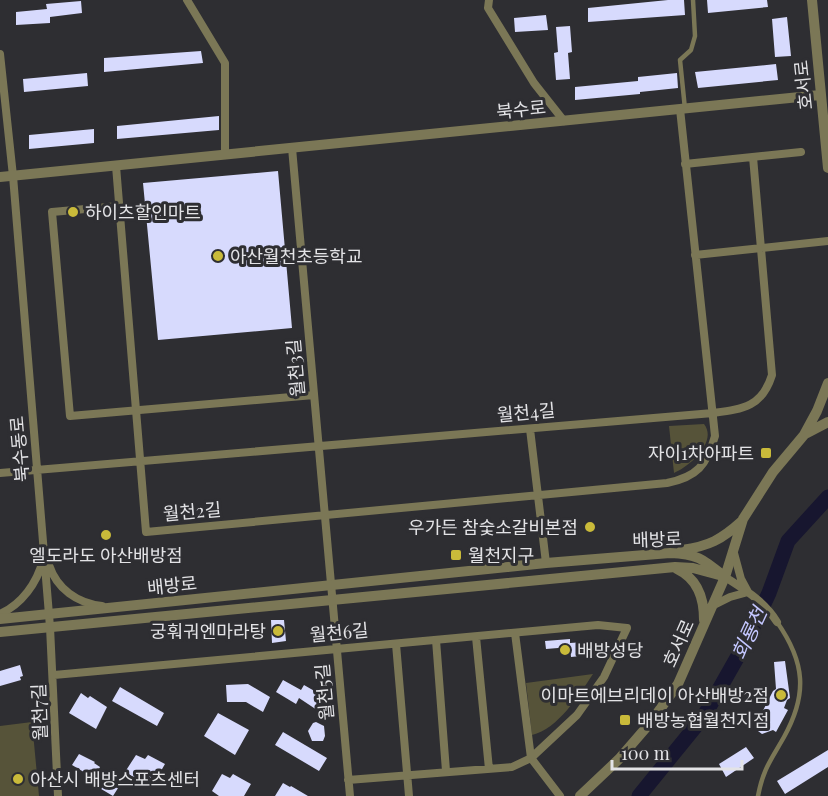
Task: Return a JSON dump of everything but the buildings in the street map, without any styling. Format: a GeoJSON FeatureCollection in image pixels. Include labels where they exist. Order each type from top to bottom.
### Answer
{"type":"FeatureCollection","features":[{"type":"Feature","properties":{"kind":"street"},"geometry":{"type":"LineString","coordinates":[[188,0],[225,63],[225,155]]}},
{"type":"Feature","properties":{"kind":"street"},"geometry":{"type":"LineString","coordinates":[[489,0],[488,8],[494,18],[534,82],[564,121]]}},
{"type":"Feature","properties":{"kind":"street","name":"호서로"},"geometry":{"type":"LineString","coordinates":[[812,0],[828,168]]}},
{"type":"Feature","properties":{"kind":"street","name":"북수동로"},"geometry":{"type":"LineString","coordinates":[[0,54],[14,176],[51,627]]}},
{"type":"Feature","properties":{"kind":"street","name":"북수로"},"geometry":{"type":"LineString","coordinates":[[0,177],[820,95]]}},
{"type":"Feature","properties":{"kind":"street"},"geometry":{"type":"LineString","coordinates":[[682,109],[685,164],[713,413]]}},
{"type":"Feature","properties":{"kind":"street","name":"월천3길"},"geometry":{"type":"LineString","coordinates":[[292,148],[331,586]]}},
{"type":"Feature","properties":{"kind":"street"},"geometry":{"type":"LineString","coordinates":[[685,164],[801,152]]}},
{"type":"Feature","properties":{"kind":"street","name":"월천4길"},"geometry":{"type":"LineString","coordinates":[[0,473],[713,413],[752,405],[767,389],[772,375],[753,157]]}},
{"type":"Feature","properties":{"kind":"street","name":"월천2길"},"geometry":{"type":"LineString","coordinates":[[116,166],[146,532],[685,480],[699,469],[711,451],[715,436],[713,413]]}},
{"type":"Feature","properties":{"kind":"street"},"geometry":{"type":"LineString","coordinates":[[119,206],[52,212],[70,416],[314,395]]}},
{"type":"Feature","properties":{"kind":"street"},"geometry":{"type":"LineString","coordinates":[[695,255],[828,241]]}},
{"type":"Feature","properties":{"kind":"street"},"geometry":{"type":"LineString","coordinates":[[667,553],[708,546],[728,534],[743,519],[773,472],[804,435],[828,384]]}},
{"type":"Feature","properties":{"kind":"street"},"geometry":{"type":"LineString","coordinates":[[804,435],[828,422]]}},
{"type":"Feature","properties":{"kind":"street"},"geometry":{"type":"LineString","coordinates":[[530,429],[546,563]]}},
{"type":"Feature","properties":{"kind":"street","name":"호서로"},"geometry":{"type":"LineString","coordinates":[[580,796],[619,759],[651,722],[678,684],[725,577],[743,519]]}},
{"type":"Feature","properties":{"kind":"street"},"geometry":{"type":"LineString","coordinates":[[734,550],[743,586]]}},
{"type":"Feature","properties":{"kind":"street","name":"배방로"},"geometry":{"type":"LineString","coordinates":[[0,617],[114,608],[546,563],[667,553],[686,553],[701,558],[725,577]]}},
{"type":"Feature","properties":{"kind":"street"},"geometry":{"type":"LineString","coordinates":[[45,554],[52,574],[62,588],[75,598],[93,605],[114,608]]}},
{"type":"Feature","properties":{"kind":"street"},"geometry":{"type":"LineString","coordinates":[[0,617],[21,600],[32,586],[45,554]]}},
{"type":"Feature","properties":{"kind":"street"},"geometry":{"type":"LineString","coordinates":[[675,567],[687,574],[698,586],[704,605],[704,627]]}},
{"type":"Feature","properties":{"kind":"street","name":"배방로"},"geometry":{"type":"LineString","coordinates":[[0,632],[675,567],[693,568],[725,577]]}},
{"type":"Feature","properties":{"kind":"street"},"geometry":{"type":"LineString","coordinates":[[725,577],[743,586],[770,610],[777,622]]}},
{"type":"Feature","properties":{"kind":"street","name":"월천5길"},"geometry":{"type":"LineString","coordinates":[[331,586],[350,796]]}},
{"type":"Feature","properties":{"kind":"street"},"geometry":{"type":"LineString","coordinates":[[712,606],[730,597],[743,586]]}},
{"type":"Feature","properties":{"kind":"street","name":"월천6길"},"geometry":{"type":"LineString","coordinates":[[54,675],[598,625],[627,628],[604,677],[578,715],[531,758]]}},
{"type":"Feature","properties":{"kind":"street","name":"월천7길"},"geometry":{"type":"LineString","coordinates":[[51,627],[58,796]]}},
{"type":"Feature","properties":{"kind":"street"},"geometry":{"type":"LineString","coordinates":[[515,633],[531,758],[560,796]]}},
{"type":"Feature","properties":{"kind":"street"},"geometry":{"type":"LineString","coordinates":[[477,637],[489,769]]}},
{"type":"Feature","properties":{"kind":"street"},"geometry":{"type":"LineString","coordinates":[[436,640],[446,771]]}},
{"type":"Feature","properties":{"kind":"street"},"geometry":{"type":"LineString","coordinates":[[396,644],[409,796]]}},
{"type":"Feature","properties":{"kind":"street"},"geometry":{"type":"LineString","coordinates":[[348,780],[512,767],[531,758]]}},
{"type":"Feature","properties":{"kind":"lane"},"geometry":{"type":"LineString","coordinates":[[682,109],[680,60],[691,50],[695,36],[693,0]]}},
{"type":"Feature","properties":{"kind":"lane"},"geometry":{"type":"LineString","coordinates":[[758,796],[767,763],[794,717],[800,691],[799,669],[790,641],[777,622]]}},
{"type":"Feature","properties":{"kind":"shaded area"},"geometry":{"type":"Polygon","coordinates":[[[704,424],[707,431],[705,446],[694,460],[674,473],[669,426],[704,424]]]}},
{"type":"Feature","properties":{"kind":"shaded area"},"geometry":{"type":"Polygon","coordinates":[[[593,674],[559,719],[542,732],[532,735],[526,683],[593,674]]]}},
{"type":"Feature","properties":{"kind":"shaded area"},"geometry":{"type":"Polygon","coordinates":[[[32,722],[39,796],[0,796],[0,726],[32,722]]]}},
{"type":"Feature","properties":{"kind":"waterway","name":"회룡천"},"geometry":{"type":"LineString","coordinates":[[639,796],[704,716],[746,642],[769,593],[788,541],[828,497]]}},
{"type":"Feature","properties":{"kind":"place","name":"하이츠할인마트"},"geometry":{"type":"Point","coordinates":[73,212]}},
{"type":"Feature","properties":{"kind":"place","name":"아산월천초등학교"},"geometry":{"type":"Point","coordinates":[218,256]}},
{"type":"Feature","properties":{"kind":"place","name":"자이1차아파트"},"geometry":{"type":"Point","coordinates":[766,453]}},
{"type":"Feature","properties":{"kind":"place","name":"우가든 참숯소갈비본점"},"geometry":{"type":"Point","coordinates":[590,527]}},
{"type":"Feature","properties":{"kind":"place","name":"엘도라도 아산배방점"},"geometry":{"type":"Point","coordinates":[106,535]}},
{"type":"Feature","properties":{"kind":"place","name":"월천지구"},"geometry":{"type":"Point","coordinates":[456,555]}},
{"type":"Feature","properties":{"kind":"place","name":"궁훠궈엔마라탕"},"geometry":{"type":"Point","coordinates":[278,631]}},
{"type":"Feature","properties":{"kind":"place","name":"배방성당"},"geometry":{"type":"Point","coordinates":[565,650]}},
{"type":"Feature","properties":{"kind":"place","name":"이마트에브리데이 아산배방2점"},"geometry":{"type":"Point","coordinates":[781,695]}},
{"type":"Feature","properties":{"kind":"place","name":"배방농협월천지점"},"geometry":{"type":"Point","coordinates":[625,720]}},
{"type":"Feature","properties":{"kind":"place","name":"아산시 배방스포츠센터"},"geometry":{"type":"Point","coordinates":[18,779]}}]}
